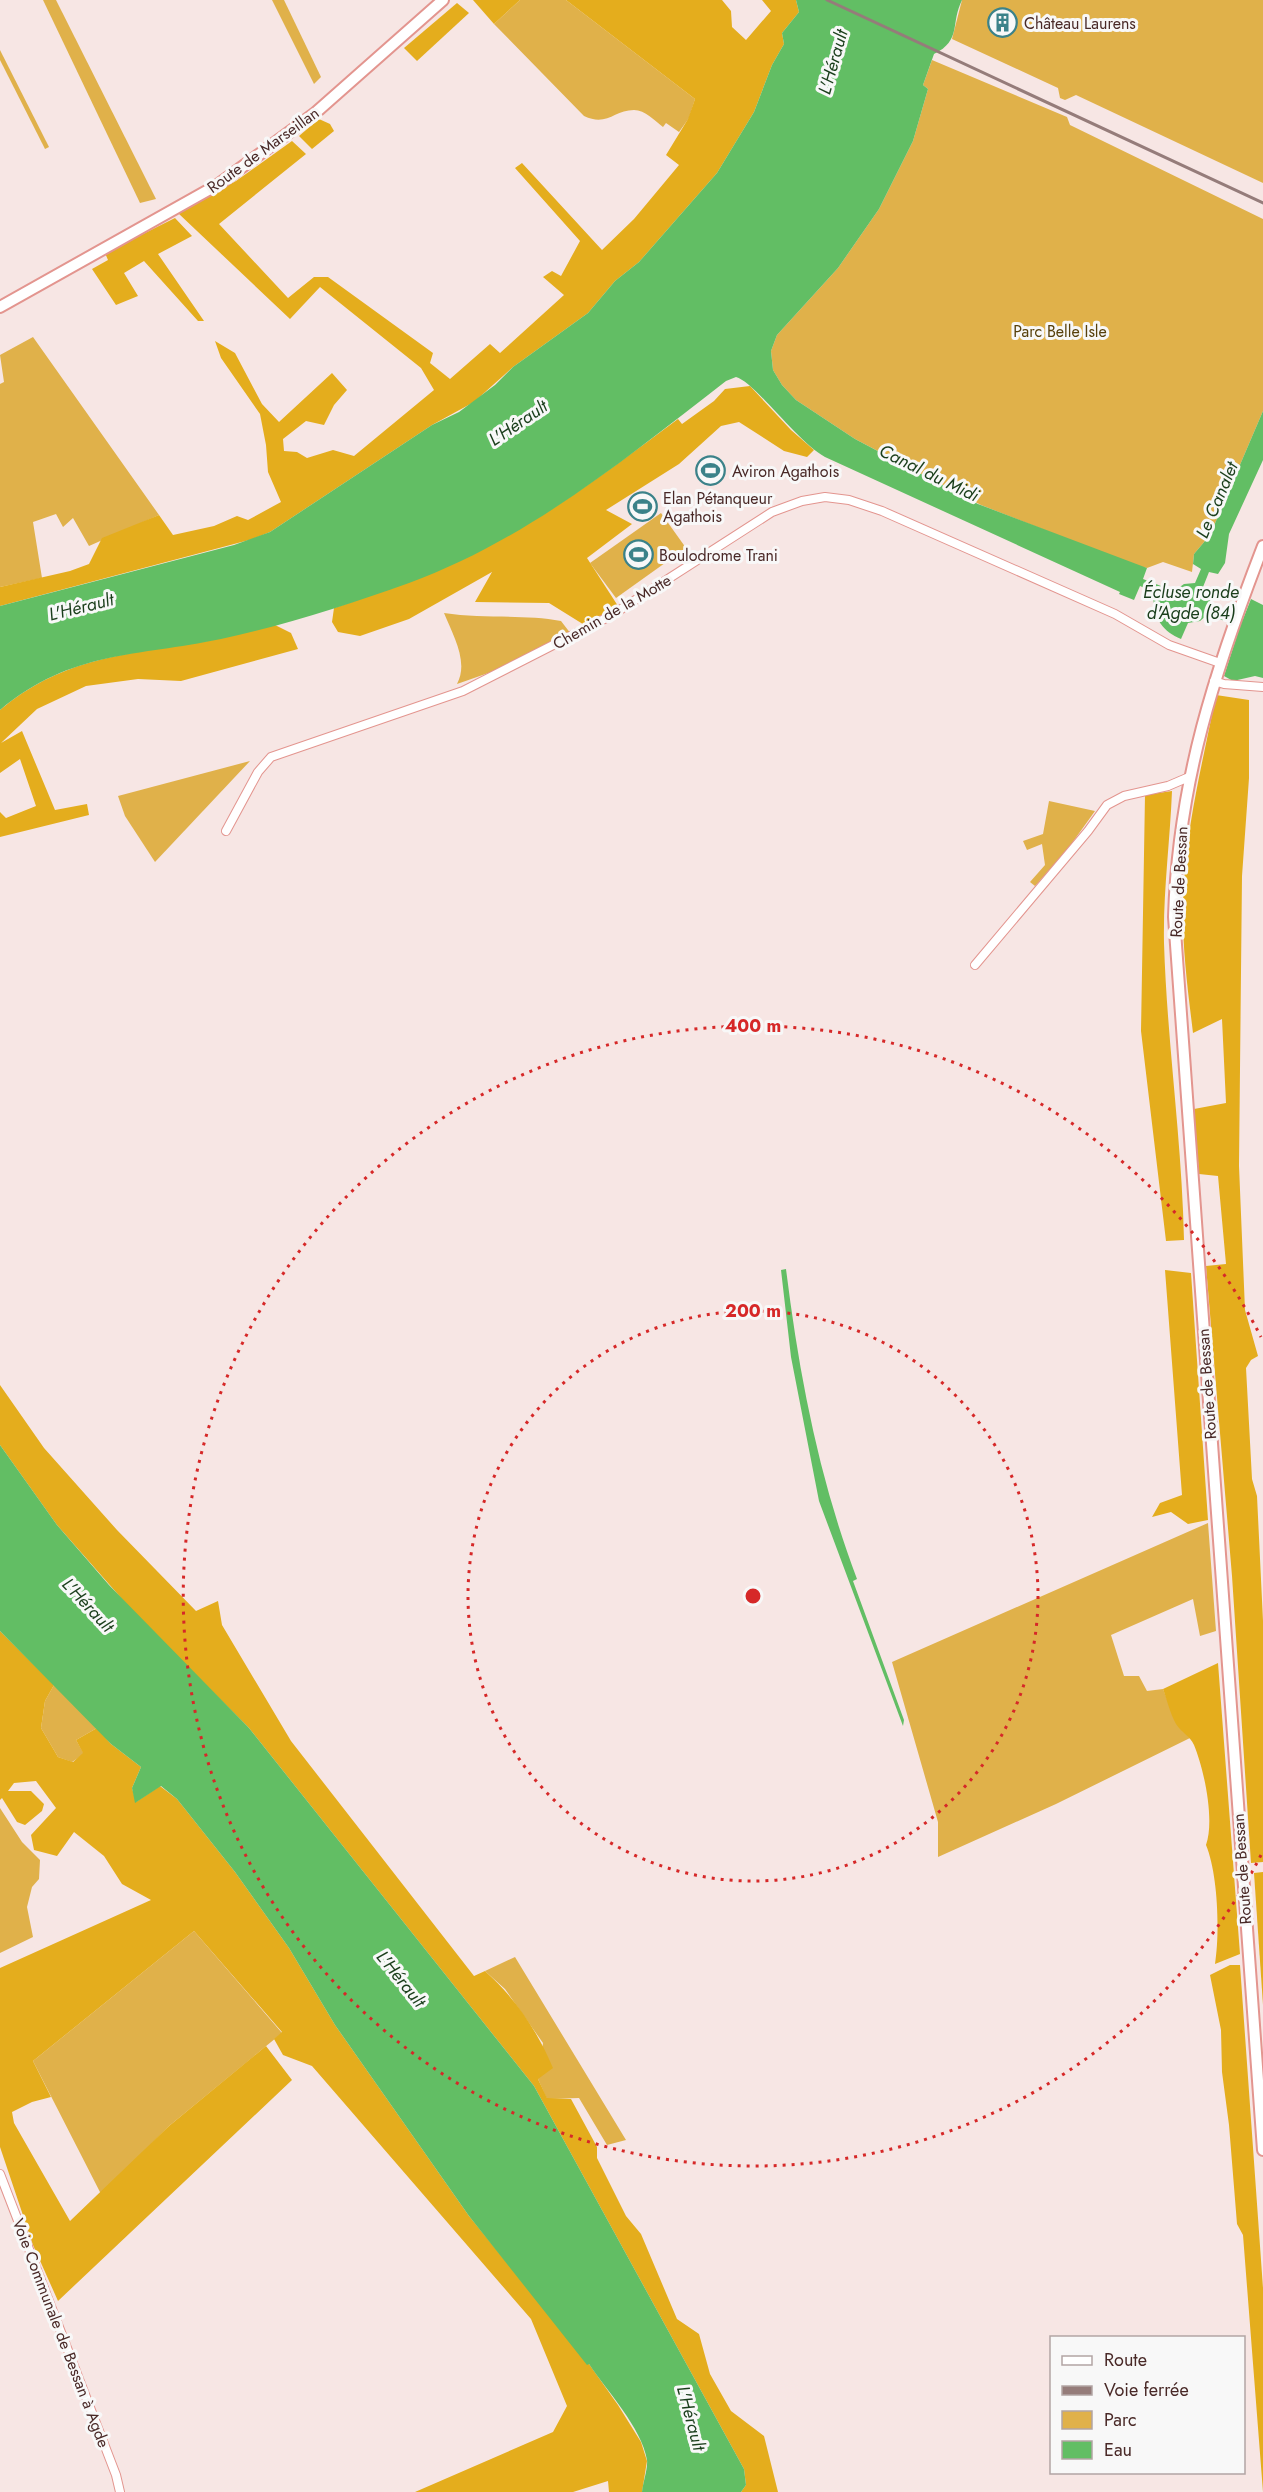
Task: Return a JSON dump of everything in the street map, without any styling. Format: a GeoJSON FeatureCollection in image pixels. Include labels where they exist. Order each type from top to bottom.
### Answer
{"type":"FeatureCollection","features":[{"type":"Feature","properties":{"kind":"main road","name":"Route de Marseillan"},"geometry":{"type":"LineString","coordinates":[[0,307],[219,184],[314,114],[442,0]]}},
{"type":"Feature","properties":{"kind":"main road","name":"Route de Bessan"},"geometry":{"type":"LineString","coordinates":[[1263,546],[1214,681],[1188,781],[1178,853],[1174,917],[1263,2150]]}},
{"type":"Feature","properties":{"kind":"street","name":"Chemin de la Motte"},"geometry":{"type":"LineString","coordinates":[[226,831],[258,772],[271,757],[463,691],[612,615],[758,519],[811,499],[849,500],[882,511],[1115,614],[1169,645],[1220,663]]}},
{"type":"Feature","properties":{"kind":"street"},"geometry":{"type":"LineString","coordinates":[[1214,681],[1263,687]]}},
{"type":"Feature","properties":{"kind":"street"},"geometry":{"type":"LineString","coordinates":[[975,965],[1088,831],[1107,805],[1124,796],[1188,781]]}},
{"type":"Feature","properties":{"kind":"street","name":"Voie Communale de Bessan à Agde"},"geometry":{"type":"LineString","coordinates":[[0,2174],[116,2475],[120,2492]]}},
{"type":"Feature","properties":{"kind":"green space"},"geometry":{"type":"Polygon","coordinates":[[[43,0],[56,0],[156,199],[140,203],[43,0]]]}},
{"type":"Feature","properties":{"kind":"green space"},"geometry":{"type":"Polygon","coordinates":[[[272,0],[284,0],[321,77],[314,84],[272,0]]]}},
{"type":"Feature","properties":{"kind":"green space"},"geometry":{"type":"Polygon","coordinates":[[[520,0],[566,0],[695,99],[689,118],[679,132],[666,123],[663,127],[638,110],[599,120],[584,116],[494,24],[520,0]]]}},
{"type":"Feature","properties":{"kind":"green space"},"geometry":{"type":"Polygon","coordinates":[[[962,0],[1263,0],[1263,183],[1076,95],[1065,100],[1060,98],[1058,88],[952,39],[962,0]]]}},
{"type":"Feature","properties":{"kind":"green space"},"geometry":{"type":"Polygon","coordinates":[[[0,50],[49,147],[45,149],[0,60],[0,50]]]}},
{"type":"Feature","properties":{"kind":"green space","name":"Parc Belle Isle"},"geometry":{"type":"Polygon","coordinates":[[[932,60],[1067,117],[1070,125],[1263,219],[1263,411],[1210,535],[1194,554],[1192,572],[1163,562],[1147,568],[1133,565],[981,505],[855,439],[796,400],[782,385],[773,370],[771,351],[777,335],[838,268],[879,209],[913,141],[928,89],[923,85],[932,60]]]}},
{"type":"Feature","properties":{"kind":"green space"},"geometry":{"type":"Polygon","coordinates":[[[33,337],[159,515],[89,546],[73,518],[63,527],[56,514],[33,522],[42,578],[0,587],[0,384],[4,382],[0,355],[33,337]]]}},
{"type":"Feature","properties":{"kind":"green space","name":"Boulodrome Trani"},"geometry":{"type":"Polygon","coordinates":[[[661,513],[686,548],[616,598],[590,563],[661,513]]]}},
{"type":"Feature","properties":{"kind":"green space"},"geometry":{"type":"Polygon","coordinates":[[[444,613],[561,621],[571,634],[494,671],[457,684],[461,658],[444,613]]]}},
{"type":"Feature","properties":{"kind":"green space"},"geometry":{"type":"Polygon","coordinates":[[[250,761],[155,862],[125,816],[118,796],[250,761]]]}},
{"type":"Feature","properties":{"kind":"green space"},"geometry":{"type":"Polygon","coordinates":[[[1049,801],[1095,811],[1067,850],[1035,886],[1030,882],[1045,865],[1042,844],[1027,850],[1023,841],[1043,834],[1049,801]]]}},
{"type":"Feature","properties":{"kind":"green space"},"geometry":{"type":"Polygon","coordinates":[[[1208,1523],[1216,1631],[1200,1636],[1193,1599],[1111,1635],[1124,1676],[1139,1676],[1147,1691],[1163,1689],[1177,1724],[1190,1738],[1056,1804],[938,1857],[938,1822],[892,1662],[1208,1523]]]}},
{"type":"Feature","properties":{"kind":"green space"},"geometry":{"type":"Polygon","coordinates":[[[54,1685],[97,1728],[76,1740],[84,1754],[72,1762],[58,1757],[41,1728],[45,1701],[54,1685]]]}},
{"type":"Feature","properties":{"kind":"green space"},"geometry":{"type":"Polygon","coordinates":[[[0,1808],[22,1842],[40,1860],[39,1879],[32,1887],[27,1907],[33,1937],[0,1953],[0,1808]]]}},
{"type":"Feature","properties":{"kind":"green space"},"geometry":{"type":"Polygon","coordinates":[[[194,1931],[282,2033],[169,2126],[101,2194],[33,2061],[194,1931]]]}},
{"type":"Feature","properties":{"kind":"green space"},"geometry":{"type":"Polygon","coordinates":[[[515,1957],[626,2140],[607,2145],[579,2098],[547,2099],[538,2079],[543,2043],[505,1989],[485,1971],[515,1957]]]}},
{"type":"Feature","properties":{"kind":"shaded area"},"geometry":{"type":"Polygon","coordinates":[[[473,0],[520,0],[494,24],[473,0]]]}},
{"type":"Feature","properties":{"kind":"shaded area"},"geometry":{"type":"Polygon","coordinates":[[[566,0],[722,0],[731,11],[732,27],[746,40],[771,11],[762,0],[796,0],[799,12],[782,33],[784,44],[772,65],[754,112],[717,173],[639,262],[615,281],[588,313],[513,367],[474,402],[432,425],[270,532],[253,539],[0,606],[0,587],[70,571],[89,564],[102,538],[159,515],[173,535],[214,526],[237,516],[248,520],[281,502],[268,472],[260,414],[221,358],[215,341],[235,353],[262,404],[279,422],[332,373],[347,390],[334,405],[324,425],[306,421],[283,439],[284,451],[297,452],[307,458],[333,450],[354,456],[434,390],[421,368],[320,287],[290,319],[178,213],[236,181],[292,141],[306,154],[219,224],[288,298],[314,277],[328,277],[433,353],[430,363],[450,379],[490,344],[500,353],[564,295],[543,277],[552,271],[561,276],[580,241],[515,168],[522,163],[602,250],[634,219],[679,165],[666,155],[688,119],[695,99],[566,0]]]}},
{"type":"Feature","properties":{"kind":"shaded area"},"geometry":{"type":"Polygon","coordinates":[[[457,3],[469,13],[417,61],[404,48],[457,3]]]}},
{"type":"Feature","properties":{"kind":"shaded area"},"geometry":{"type":"Polygon","coordinates":[[[319,119],[330,124],[334,131],[312,149],[299,136],[319,119]]]}},
{"type":"Feature","properties":{"kind":"shaded area"},"geometry":{"type":"Polygon","coordinates":[[[175,218],[192,236],[158,254],[204,321],[198,321],[144,261],[124,273],[138,296],[116,305],[92,269],[108,260],[105,253],[175,218]]]}},
{"type":"Feature","properties":{"kind":"shaded area"},"geometry":{"type":"Polygon","coordinates":[[[750,386],[791,430],[814,450],[807,457],[784,451],[739,422],[721,426],[679,464],[606,510],[632,524],[587,558],[618,606],[586,626],[549,603],[475,602],[492,572],[409,619],[360,636],[338,632],[332,622],[334,608],[418,577],[499,540],[568,498],[678,419],[682,424],[714,401],[725,389],[750,386]]]}},
{"type":"Feature","properties":{"kind":"shaded area"},"geometry":{"type":"Polygon","coordinates":[[[275,625],[291,633],[298,649],[181,681],[138,679],[86,686],[37,709],[1,743],[22,731],[55,810],[87,804],[89,815],[0,837],[0,812],[6,818],[36,806],[20,759],[0,773],[0,710],[22,694],[66,670],[113,657],[211,640],[275,625]]]}},
{"type":"Feature","properties":{"kind":"shaded area"},"geometry":{"type":"Polygon","coordinates":[[[1216,695],[1249,700],[1249,778],[1242,876],[1239,1166],[1245,1310],[1258,1356],[1251,1360],[1246,1368],[1252,1479],[1257,1496],[1263,1621],[1263,1862],[1251,1863],[1232,1576],[1206,1266],[1226,1264],[1218,1176],[1199,1174],[1194,1109],[1226,1103],[1222,1019],[1193,1033],[1183,919],[1189,834],[1216,695]]]}},
{"type":"Feature","properties":{"kind":"shaded area"},"geometry":{"type":"Polygon","coordinates":[[[1172,791],[1164,943],[1184,1240],[1166,1241],[1141,1031],[1145,795],[1172,791]]]}},
{"type":"Feature","properties":{"kind":"shaded area"},"geometry":{"type":"Polygon","coordinates":[[[1165,1270],[1191,1273],[1208,1520],[1188,1524],[1171,1512],[1152,1517],[1160,1503],[1182,1495],[1165,1270]]]}},
{"type":"Feature","properties":{"kind":"shaded area"},"geometry":{"type":"Polygon","coordinates":[[[0,1385],[44,1448],[117,1530],[196,1611],[218,1601],[222,1625],[291,1741],[474,1976],[485,1971],[524,2015],[553,2068],[538,2079],[547,2098],[571,2099],[597,2147],[597,2158],[626,2216],[641,2234],[677,2319],[699,2334],[710,2374],[731,2411],[764,2436],[778,2492],[741,2492],[746,2485],[744,2469],[534,2086],[249,1728],[137,1616],[57,1525],[0,1445],[0,1385]]]}},
{"type":"Feature","properties":{"kind":"shaded area"},"geometry":{"type":"Polygon","coordinates":[[[0,1631],[54,1685],[45,1701],[41,1728],[58,1757],[73,1762],[83,1753],[76,1740],[97,1728],[111,1744],[141,1767],[132,1788],[136,1802],[160,1786],[177,1799],[235,1872],[289,1948],[335,2025],[469,2216],[589,2364],[618,2405],[641,2442],[647,2461],[642,2492],[609,2492],[608,2481],[573,2492],[415,2492],[553,2432],[567,2406],[531,2319],[312,2066],[283,2055],[274,2039],[282,2032],[194,1931],[33,2061],[51,2097],[32,2102],[12,2112],[14,2123],[70,2221],[169,2126],[266,2046],[292,2080],[58,2301],[33,2245],[0,2147],[0,1968],[151,1900],[122,1884],[104,1856],[74,1832],[57,1856],[34,1850],[31,1835],[56,1808],[36,1781],[14,1783],[8,1791],[31,1791],[44,1804],[42,1811],[25,1825],[17,1822],[2,1798],[0,1800],[0,1631]]]}},
{"type":"Feature","properties":{"kind":"shaded area"},"geometry":{"type":"Polygon","coordinates":[[[1218,1663],[1240,1954],[1215,1964],[1217,1903],[1213,1871],[1206,1845],[1209,1809],[1205,1781],[1194,1745],[1176,1724],[1163,1689],[1218,1663]]]}},
{"type":"Feature","properties":{"kind":"shaded area"},"geometry":{"type":"Polygon","coordinates":[[[1263,1872],[1263,2005],[1254,1873],[1263,1872]]]}},
{"type":"Feature","properties":{"kind":"shaded area"},"geometry":{"type":"Polygon","coordinates":[[[1230,1965],[1240,1965],[1263,2288],[1263,2492],[1243,2235],[1237,2224],[1222,2072],[1221,2030],[1210,1975],[1230,1965]]]}},
{"type":"Feature","properties":{"kind":"water"},"geometry":{"type":"Polygon","coordinates":[[[796,0],[962,0],[952,37],[943,49],[934,54],[923,85],[928,89],[913,141],[879,209],[838,268],[777,335],[771,351],[773,370],[782,385],[796,400],[855,439],[978,504],[1147,568],[1143,579],[1174,591],[1184,584],[1195,583],[1201,569],[1193,564],[1194,554],[1210,535],[1263,411],[1263,460],[1229,534],[1225,563],[1218,574],[1209,572],[1203,587],[1210,595],[1211,606],[1243,619],[1251,599],[1263,605],[1263,678],[1255,676],[1233,681],[1224,676],[1240,626],[1207,615],[1200,621],[1188,623],[1181,639],[1174,636],[1159,621],[1154,608],[1154,592],[1140,586],[1134,600],[1119,594],[1120,592],[825,457],[802,439],[754,389],[736,377],[726,381],[652,439],[575,494],[495,544],[452,565],[363,599],[269,627],[221,639],[106,659],[79,666],[53,676],[27,690],[0,710],[0,606],[234,545],[270,532],[432,425],[459,412],[495,385],[513,367],[588,313],[615,281],[639,262],[717,173],[754,112],[772,65],[784,44],[782,33],[799,12],[796,0]]]}},
{"type":"Feature","properties":{"kind":"water"},"geometry":{"type":"Polygon","coordinates":[[[786,1269],[797,1348],[821,1465],[857,1579],[853,1581],[904,1720],[903,1726],[819,1501],[791,1357],[781,1270],[786,1269]]]}},
{"type":"Feature","properties":{"kind":"water","name":"L'Hérault"},"geometry":{"type":"Polygon","coordinates":[[[0,1445],[57,1525],[109,1585],[249,1728],[534,2086],[744,2469],[746,2485],[741,2492],[642,2492],[647,2460],[644,2448],[631,2422],[589,2364],[587,2365],[469,2216],[335,2025],[289,1948],[235,1872],[177,1799],[161,1786],[135,1803],[132,1788],[141,1767],[111,1744],[0,1631],[0,1445]]]}},
{"type":"Feature","properties":{"kind":"railway"},"geometry":{"type":"LineString","coordinates":[[827,0],[1263,203]]}},
{"type":"Feature","properties":{"kind":"place","name":"Château Laurens"},"geometry":{"type":"Point","coordinates":[1003,23]}},
{"type":"Feature","properties":{"kind":"place","name":"Aviron Agathois"},"geometry":{"type":"Point","coordinates":[711,471]}},
{"type":"Feature","properties":{"kind":"place","name":"Elan Pétanqueur Agathois"},"geometry":{"type":"Point","coordinates":[642,507]}},
{"type":"Feature","properties":{"kind":"place","name":"Boulodrome Trani"},"geometry":{"type":"Point","coordinates":[638,555]}},
{"type":"Feature","properties":{"kind":"water label","name":"Canal du Midi"},"geometry":{"type":"Point","coordinates":[929,473]}},
{"type":"Feature","properties":{"kind":"water label","name":"Le Canalet"},"geometry":{"type":"Point","coordinates":[1217,500]}},
{"type":"Feature","properties":{"kind":"water label","name":"Écluse ronde d'Agde (84)"},"geometry":{"type":"Point","coordinates":[1191,602]}}]}
